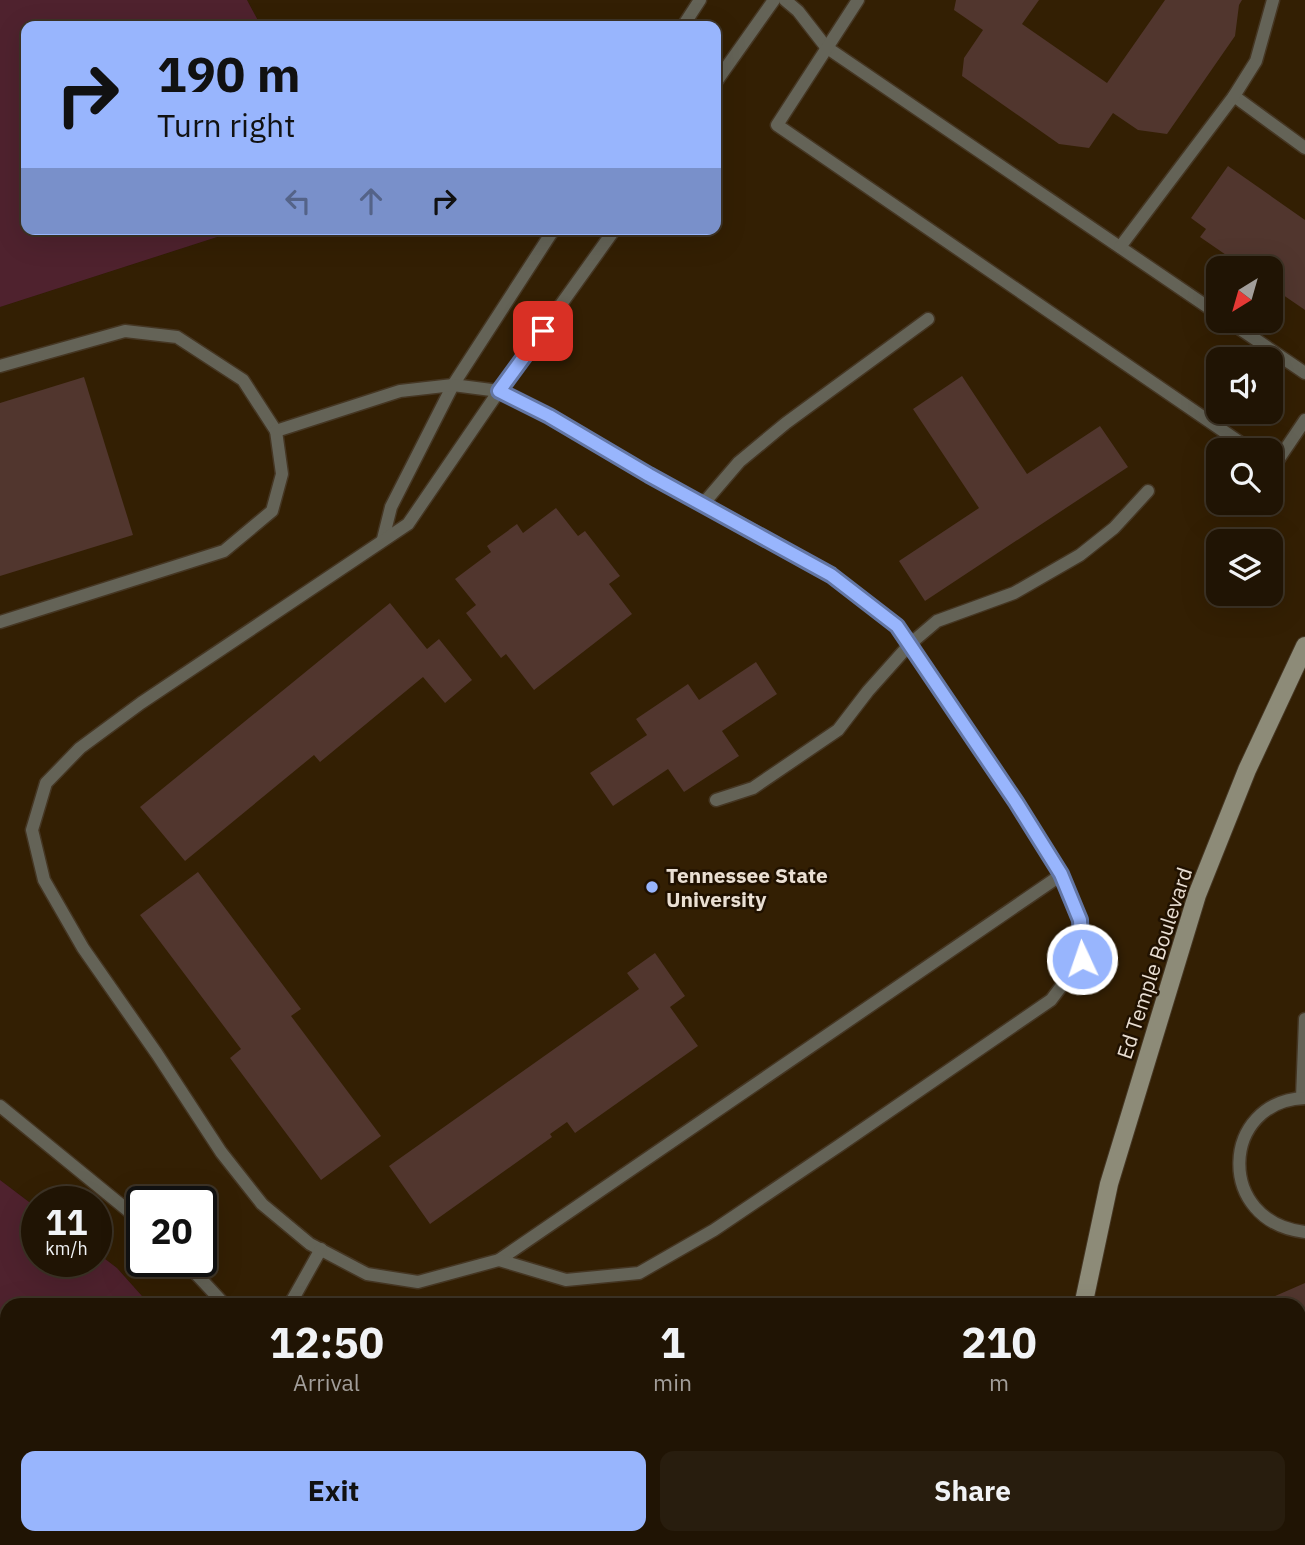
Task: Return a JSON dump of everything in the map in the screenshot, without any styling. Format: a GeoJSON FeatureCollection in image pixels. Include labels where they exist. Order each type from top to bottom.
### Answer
{"type":"FeatureCollection","features":[{"type":"Feature","properties":{"kind":"main road","name":"Ed Temple Boulevard"},"geometry":{"type":"LineString","coordinates":[[1085,1298],[1109,1184],[1197,895],[1247,770],[1305,646]]}},
{"type":"Feature","properties":{"kind":"lane"},"geometry":{"type":"LineString","coordinates":[[686,21],[699,0]]}},
{"type":"Feature","properties":{"kind":"lane"},"geometry":{"type":"LineString","coordinates":[[721,75],[774,0]]}},
{"type":"Feature","properties":{"kind":"lane"},"geometry":{"type":"LineString","coordinates":[[785,0],[798,11],[826,47],[1206,306]]}},
{"type":"Feature","properties":{"kind":"lane"},"geometry":{"type":"LineString","coordinates":[[858,0],[777,125],[1233,438]]}},
{"type":"Feature","properties":{"kind":"lane"},"geometry":{"type":"LineString","coordinates":[[1120,247],[1234,96],[1256,61],[1273,0]]}},
{"type":"Feature","properties":{"kind":"lane"},"geometry":{"type":"LineString","coordinates":[[1234,96],[1305,148]]}},
{"type":"Feature","properties":{"kind":"lane"},"geometry":{"type":"LineString","coordinates":[[383,539],[391,507],[453,386],[550,235]]}},
{"type":"Feature","properties":{"kind":"lane"},"geometry":{"type":"LineString","coordinates":[[611,235],[408,524],[141,703],[80,748],[47,783],[32,830],[44,880],[83,948],[221,1152],[262,1204],[310,1244],[367,1274],[418,1282],[499,1260],[1061,874]]}},
{"type":"Feature","properties":{"kind":"lane"},"geometry":{"type":"LineString","coordinates":[[703,504],[739,462],[786,423],[929,319]]}},
{"type":"Feature","properties":{"kind":"lane"},"geometry":{"type":"LineString","coordinates":[[0,366],[125,331],[177,337],[243,380],[276,431],[282,474],[272,511],[224,551],[0,622]]}},
{"type":"Feature","properties":{"kind":"lane"},"geometry":{"type":"LineString","coordinates":[[1246,333],[1305,373]]}},
{"type":"Feature","properties":{"kind":"lane"},"geometry":{"type":"LineString","coordinates":[[276,431],[400,391],[453,386],[499,391],[549,416],[649,475],[831,575],[897,626],[910,644],[1061,874],[1080,920],[1082,959],[1051,1000],[714,1230],[639,1273],[566,1280],[499,1260]]}},
{"type":"Feature","properties":{"kind":"lane"},"geometry":{"type":"LineString","coordinates":[[1283,453],[1305,420]]}},
{"type":"Feature","properties":{"kind":"lane"},"geometry":{"type":"LineString","coordinates":[[716,800],[753,788],[838,730],[910,644],[937,621],[1014,593],[1080,555],[1114,528],[1148,491]]}},
{"type":"Feature","properties":{"kind":"lane"},"geometry":{"type":"LineString","coordinates":[[1305,1019],[1304,1098],[1280,1102],[1256,1119],[1243,1142],[1239,1164],[1244,1189],[1261,1214],[1279,1226],[1305,1232]]}},
{"type":"Feature","properties":{"kind":"lane"},"geometry":{"type":"LineString","coordinates":[[0,1106],[126,1209]]}},
{"type":"Feature","properties":{"kind":"lane"},"geometry":{"type":"LineString","coordinates":[[293,1298],[321,1249]]}},
{"type":"Feature","properties":{"kind":"lane"},"geometry":{"type":"LineString","coordinates":[[199,1277],[219,1298]]}},
{"type":"Feature","properties":{"kind":"shaded area"},"geometry":{"type":"Polygon","coordinates":[[[0,0],[247,0],[258,21],[21,21],[21,235],[223,235],[0,307],[0,0]]]}},
{"type":"Feature","properties":{"kind":"shaded area","name":"Tennessee State University"},"geometry":{"type":"Polygon","coordinates":[[[247,0],[1305,0],[1305,1298],[144,1298],[112,1264],[112,1186],[21,1186],[21,1196],[0,1180],[0,307],[223,235],[721,235],[721,21],[258,21],[247,0]]]}},
{"type":"Feature","properties":{"kind":"shaded area"},"geometry":{"type":"Polygon","coordinates":[[[0,1180],[21,1196],[21,1277],[112,1277],[112,1264],[144,1298],[0,1298],[0,1180]]]}},
{"type":"Feature","properties":{"kind":"building"},"geometry":{"type":"Polygon","coordinates":[[[956,0],[1039,0],[1022,24],[1107,83],[1165,0],[1242,0],[1235,36],[1167,134],[1138,130],[1113,113],[1089,148],[1059,144],[962,76],[964,58],[983,30],[954,10],[956,0]]]}},
{"type":"Feature","properties":{"kind":"building"},"geometry":{"type":"Polygon","coordinates":[[[1228,166],[1305,220],[1305,310],[1283,295],[1283,256],[1228,256],[1200,237],[1206,229],[1191,218],[1228,166]]]}},
{"type":"Feature","properties":{"kind":"building"},"geometry":{"type":"Polygon","coordinates":[[[962,376],[1027,474],[1100,426],[1128,467],[925,601],[899,561],[979,508],[913,409],[962,376]]]}},
{"type":"Feature","properties":{"kind":"building"},"geometry":{"type":"Polygon","coordinates":[[[84,377],[133,535],[0,576],[0,403],[84,377]]]}},
{"type":"Feature","properties":{"kind":"building"},"geometry":{"type":"Polygon","coordinates":[[[556,508],[578,536],[585,531],[620,576],[609,584],[632,614],[534,690],[506,654],[501,658],[466,613],[476,605],[455,579],[491,552],[487,546],[517,524],[523,533],[556,508]]]}},
{"type":"Feature","properties":{"kind":"building"},"geometry":{"type":"Polygon","coordinates":[[[390,603],[427,649],[439,639],[472,680],[445,703],[423,677],[320,762],[314,755],[185,861],[140,807],[390,603]]]}},
{"type":"Feature","properties":{"kind":"building"},"geometry":{"type":"Polygon","coordinates":[[[756,662],[777,694],[722,731],[739,756],[684,792],[668,769],[613,806],[590,773],[647,735],[636,719],[688,684],[699,700],[756,662]]]}},
{"type":"Feature","properties":{"kind":"building"},"geometry":{"type":"Polygon","coordinates":[[[198,872],[301,1009],[291,1016],[381,1136],[321,1180],[230,1058],[241,1049],[140,915],[198,872]]]}},
{"type":"Feature","properties":{"kind":"building"},"geometry":{"type":"Polygon","coordinates":[[[655,953],[685,996],[670,1007],[698,1046],[575,1133],[567,1122],[550,1134],[552,1137],[430,1224],[389,1166],[639,989],[627,973],[655,953]]]}},
{"type":"Feature","properties":{"kind":"building"},"geometry":{"type":"Polygon","coordinates":[[[1305,1283],[1305,1298],[1270,1298],[1305,1283]]]}},
{"type":"Feature","properties":{"kind":"place","name":"Tennessee State University"},"geometry":{"type":"Point","coordinates":[652,887]}},
{"type":"Feature","properties":{"kind":"route"},"geometry":{"type":"LineString","coordinates":[[543,331],[499,391],[549,416],[649,475],[831,575],[897,626],[940,687],[1061,874],[1080,920],[1082,959]]}}]}
